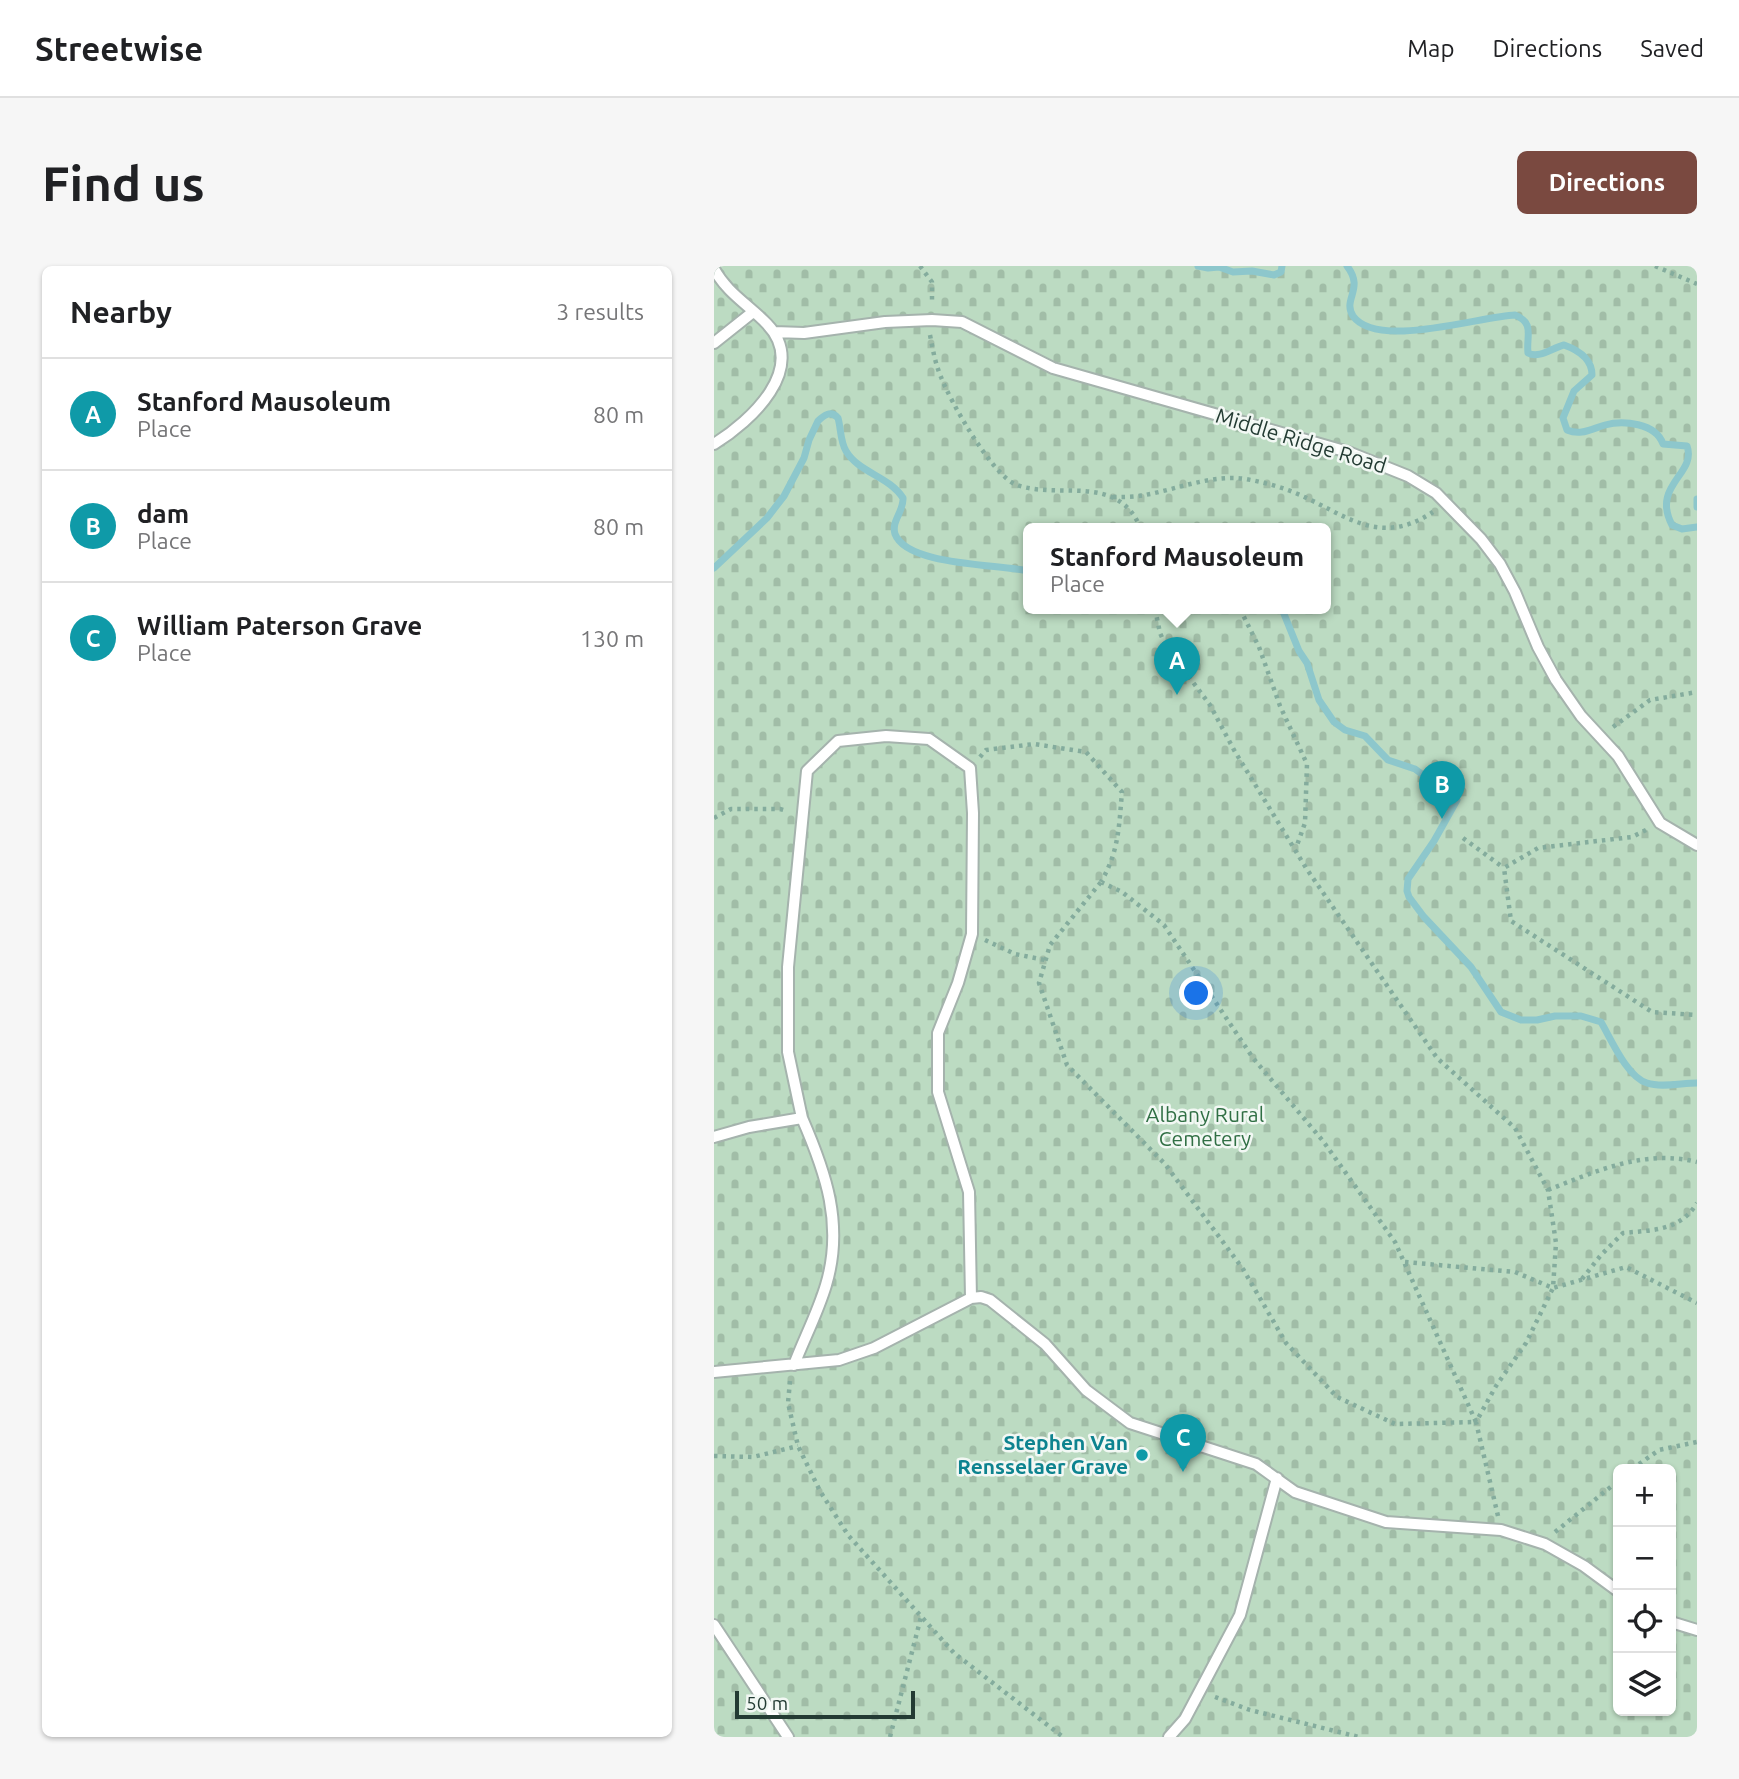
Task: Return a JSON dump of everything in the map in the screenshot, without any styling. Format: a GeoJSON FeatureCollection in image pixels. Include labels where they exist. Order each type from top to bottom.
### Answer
{"type":"FeatureCollection","features":[{"type":"Feature","properties":{"kind":"lane"},"geometry":{"type":"LineString","coordinates":[[714,270],[725,286],[774,332],[782,357],[776,382],[752,414],[714,444]]}},
{"type":"Feature","properties":{"kind":"lane"},"geometry":{"type":"LineString","coordinates":[[714,343],[753,312]]}},
{"type":"Feature","properties":{"kind":"lane","name":"Middle Ridge Road"},"geometry":{"type":"LineString","coordinates":[[774,332],[804,333],[930,320],[962,323],[1053,368],[1369,459],[1426,486],[1447,503],[1500,564],[1556,680],[1618,756],[1660,823],[1697,845]]}},
{"type":"Feature","properties":{"kind":"lane"},"geometry":{"type":"LineString","coordinates":[[794,1365],[826,1283],[833,1230],[830,1194],[802,1118],[788,1052],[788,967],[807,771],[838,741],[886,736],[929,739],[970,768],[973,813],[972,934],[958,983],[938,1033],[938,1092],[969,1192],[971,1298]]}},
{"type":"Feature","properties":{"kind":"lane"},"geometry":{"type":"LineString","coordinates":[[714,1137],[802,1118]]}},
{"type":"Feature","properties":{"kind":"lane"},"geometry":{"type":"LineString","coordinates":[[714,1372],[839,1360],[854,1356],[971,1298],[981,1297],[990,1300],[1045,1344],[1086,1390],[1130,1423],[1256,1464],[1295,1492],[1386,1522],[1501,1530],[1545,1544],[1584,1566],[1617,1590]]}},
{"type":"Feature","properties":{"kind":"lane"},"geometry":{"type":"LineString","coordinates":[[1169,1737],[1185,1719],[1240,1615],[1276,1478]]}},
{"type":"Feature","properties":{"kind":"lane"},"geometry":{"type":"LineString","coordinates":[[1676,1624],[1697,1630]]}},
{"type":"Feature","properties":{"kind":"lane"},"geometry":{"type":"LineString","coordinates":[[714,1625],[788,1737]]}},
{"type":"Feature","properties":{"kind":"path"},"geometry":{"type":"LineString","coordinates":[[920,266],[932,282],[930,320],[934,359],[942,381],[995,468],[1018,485],[1070,489],[1113,497],[1142,496],[1201,481],[1244,479],[1294,492],[1350,521],[1388,529],[1410,525],[1447,503]]}},
{"type":"Feature","properties":{"kind":"path"},"geometry":{"type":"LineString","coordinates":[[1655,266],[1697,284]]}},
{"type":"Feature","properties":{"kind":"path"},"geometry":{"type":"LineString","coordinates":[[1113,497],[1129,508],[1138,523]]}},
{"type":"Feature","properties":{"kind":"path"},"geometry":{"type":"LineString","coordinates":[[1156,614],[1166,646],[1210,705],[1234,750],[1306,868],[1437,1058],[1515,1128],[1548,1190],[1556,1243],[1553,1288],[1526,1343],[1496,1386],[1476,1422]]}},
{"type":"Feature","properties":{"kind":"path"},"geometry":{"type":"LineString","coordinates":[[1242,614],[1259,647],[1280,706],[1307,764],[1305,823],[1296,849]]}},
{"type":"Feature","properties":{"kind":"path"},"geometry":{"type":"LineString","coordinates":[[1599,736],[1650,700],[1697,692]]}},
{"type":"Feature","properties":{"kind":"path"},"geometry":{"type":"LineString","coordinates":[[970,768],[986,750],[1034,744],[1086,752],[1122,792],[1118,842],[1110,865],[1101,882],[1050,945],[1039,984],[1067,1065],[1165,1164],[1243,1269],[1286,1343],[1337,1397],[1395,1424],[1476,1422]]}},
{"type":"Feature","properties":{"kind":"path"},"geometry":{"type":"LineString","coordinates":[[714,818],[731,809],[780,809],[802,817]]}},
{"type":"Feature","properties":{"kind":"path"},"geometry":{"type":"LineString","coordinates":[[1504,868],[1538,848],[1632,838],[1660,823]]}},
{"type":"Feature","properties":{"kind":"path"},"geometry":{"type":"LineString","coordinates":[[1463,838],[1504,868],[1511,921],[1605,979],[1652,1012],[1697,1015]]}},
{"type":"Feature","properties":{"kind":"path"},"geometry":{"type":"LineString","coordinates":[[1101,882],[1122,892],[1164,925],[1253,1058],[1323,1141],[1395,1242],[1476,1422],[1501,1530]]}},
{"type":"Feature","properties":{"kind":"path"},"geometry":{"type":"LineString","coordinates":[[972,934],[1015,954],[1045,960]]}},
{"type":"Feature","properties":{"kind":"path"},"geometry":{"type":"LineString","coordinates":[[1548,1190],[1616,1164],[1672,1157],[1697,1162]]}},
{"type":"Feature","properties":{"kind":"path"},"geometry":{"type":"LineString","coordinates":[[1582,1279],[1623,1233],[1662,1229],[1689,1216],[1697,1203]]}},
{"type":"Feature","properties":{"kind":"path"},"geometry":{"type":"LineString","coordinates":[[1404,1262],[1515,1272],[1553,1288],[1626,1267],[1697,1303]]}},
{"type":"Feature","properties":{"kind":"path"},"geometry":{"type":"LineString","coordinates":[[794,1365],[788,1394],[799,1446],[820,1491],[848,1535],[954,1653],[1063,1737]]}},
{"type":"Feature","properties":{"kind":"path"},"geometry":{"type":"LineString","coordinates":[[1639,1464],[1659,1450],[1697,1442]]}},
{"type":"Feature","properties":{"kind":"path"},"geometry":{"type":"LineString","coordinates":[[714,1456],[753,1457],[799,1446]]}},
{"type":"Feature","properties":{"kind":"path"},"geometry":{"type":"LineString","coordinates":[[1545,1544],[1556,1531],[1613,1485]]}},
{"type":"Feature","properties":{"kind":"path"},"geometry":{"type":"LineString","coordinates":[[890,1737],[922,1616]]}},
{"type":"Feature","properties":{"kind":"path"},"geometry":{"type":"LineString","coordinates":[[1200,1691],[1250,1710],[1359,1737]]}},
{"type":"Feature","properties":{"kind":"green space","name":"Albany Rural Cemetery"},"geometry":{"type":"Polygon","coordinates":[[[714,266],[1697,266],[1697,1737],[714,1737],[714,266]]]}},
{"type":"Feature","properties":{"kind":"waterway"},"geometry":{"type":"LineString","coordinates":[[1198,266],[1274,275],[1281,272],[1282,266]]}},
{"type":"Feature","properties":{"kind":"waterway"},"geometry":{"type":"LineString","coordinates":[[1347,266],[1354,281],[1350,310],[1365,326],[1406,331],[1515,315],[1527,326],[1528,353],[1541,354],[1564,345],[1579,352],[1590,364],[1592,375],[1574,391],[1563,418],[1567,430],[1581,432],[1605,425],[1629,423],[1654,431],[1663,444],[1687,446],[1686,465],[1670,490],[1667,511],[1672,525],[1682,529],[1697,527]]}},
{"type":"Feature","properties":{"kind":"waterway"},"geometry":{"type":"LineString","coordinates":[[714,568],[767,518],[784,496],[804,458],[818,421],[830,414],[838,418],[846,451],[858,465],[890,484],[903,498],[894,529],[903,544],[935,558],[1023,570]]}},
{"type":"Feature","properties":{"kind":"waterway"},"geometry":{"type":"LineString","coordinates":[[1697,499],[1697,507]]}},
{"type":"Feature","properties":{"kind":"waterway"},"geometry":{"type":"LineString","coordinates":[[1284,614],[1299,651],[1307,663],[1319,700],[1334,722],[1345,730],[1365,736],[1388,760],[1415,769],[1457,800],[1408,879],[1407,891],[1424,917],[1471,967],[1501,1012],[1521,1020],[1581,1016],[1601,1022],[1620,1057],[1640,1079],[1659,1085],[1697,1083]]}},
{"type":"Feature","properties":{"kind":"place","name":"Stanford Mausoleum"},"geometry":{"type":"Point","coordinates":[1177,695]}},
{"type":"Feature","properties":{"kind":"place","name":"dam"},"geometry":{"type":"Point","coordinates":[1442,819]}},
{"type":"Feature","properties":{"kind":"place","name":"Stephen Van Rensselaer Grave"},"geometry":{"type":"Point","coordinates":[1142,1455]}},
{"type":"Feature","properties":{"kind":"place","name":"William Paterson Grave"},"geometry":{"type":"Point","coordinates":[1183,1472]}}]}
